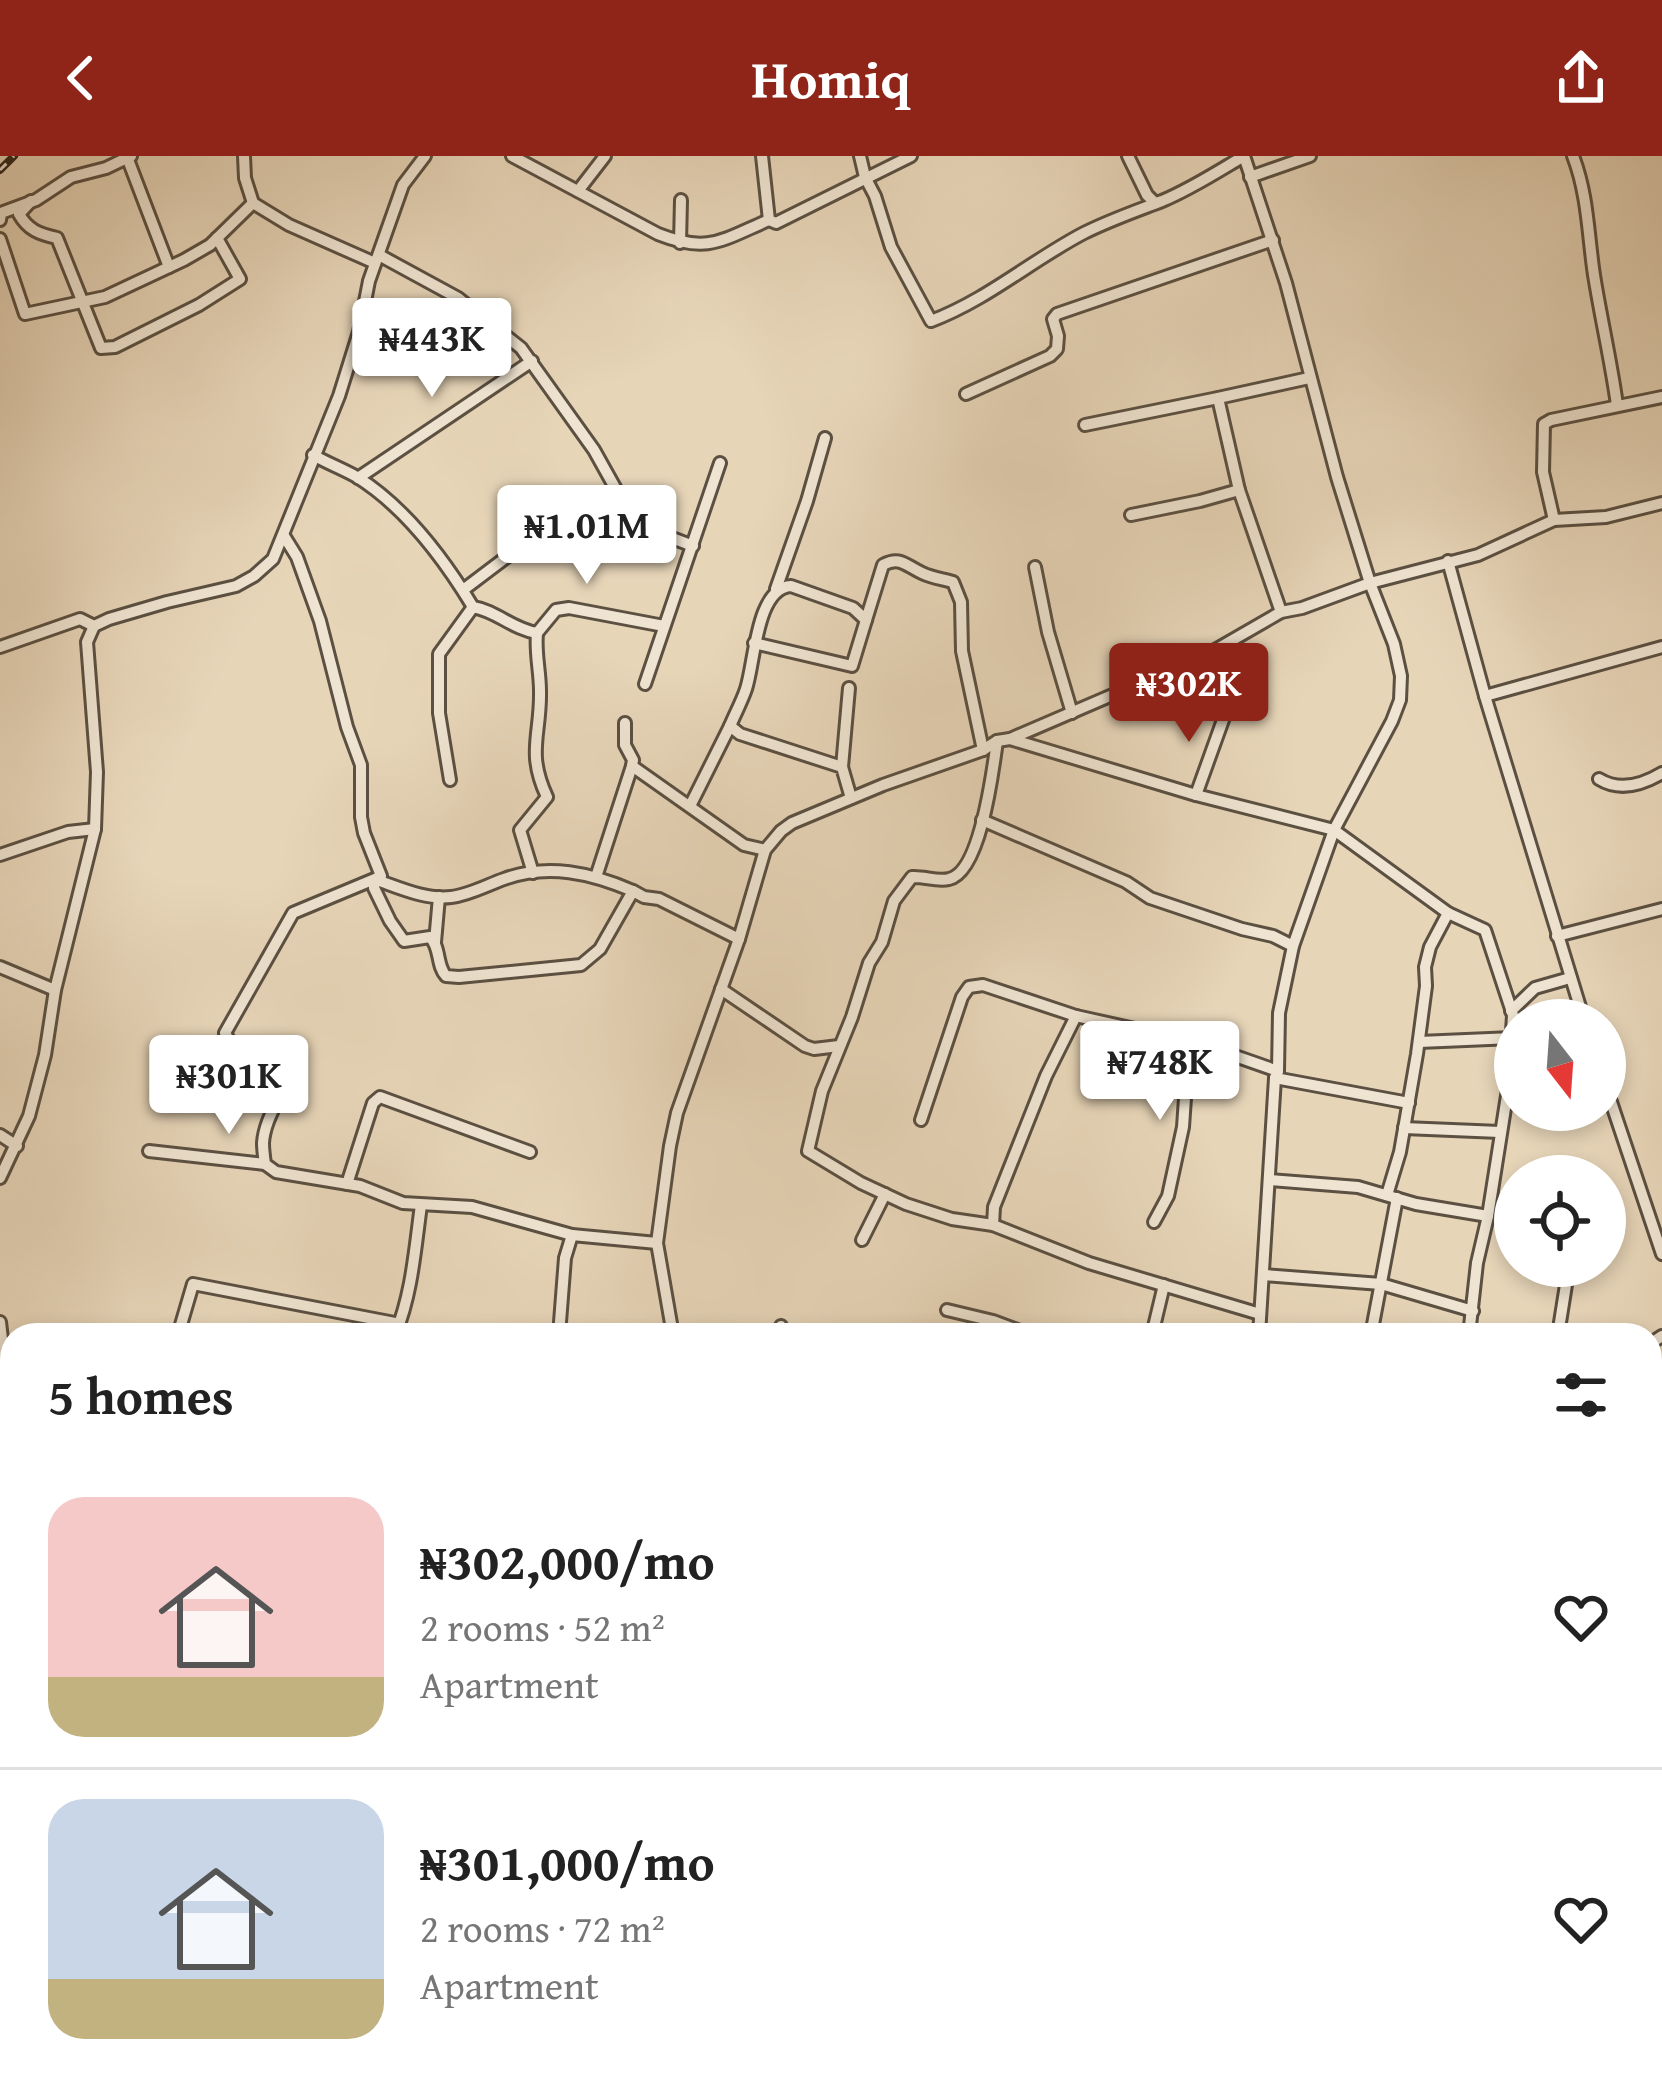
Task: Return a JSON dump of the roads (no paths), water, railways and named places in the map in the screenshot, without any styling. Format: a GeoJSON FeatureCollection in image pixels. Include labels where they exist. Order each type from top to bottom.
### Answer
{"type":"FeatureCollection","features":[{"type":"Feature","properties":{"kind":"street"},"geometry":{"type":"LineString","coordinates":[[0,220],[2,213],[71,177],[112,166],[129,156],[169,266]]}},
{"type":"Feature","properties":{"kind":"street"},"geometry":{"type":"LineString","coordinates":[[244,156],[253,203],[289,225],[377,259],[458,298],[521,348],[626,500],[629,518],[693,546]]}},
{"type":"Feature","properties":{"kind":"street"},"geometry":{"type":"LineString","coordinates":[[0,1178],[29,1116],[95,829],[97,772],[87,642],[94,626],[109,619],[236,586],[273,559],[352,356],[377,259],[403,184],[425,156]]}},
{"type":"Feature","properties":{"kind":"street"},"geometry":{"type":"LineString","coordinates":[[512,156],[658,234],[680,243],[710,245],[769,220],[776,223],[911,156]]}},
{"type":"Feature","properties":{"kind":"street"},"geometry":{"type":"LineString","coordinates":[[578,191],[605,156]]}},
{"type":"Feature","properties":{"kind":"street"},"geometry":{"type":"LineString","coordinates":[[762,156],[769,220]]}},
{"type":"Feature","properties":{"kind":"street"},"geometry":{"type":"LineString","coordinates":[[860,156],[891,247],[931,320],[962,309],[1082,234],[1206,179],[1244,156],[1401,676],[1400,700],[1392,722],[1334,830],[1293,946],[1279,1013],[1260,1323]]}},
{"type":"Feature","properties":{"kind":"street"},"geometry":{"type":"LineString","coordinates":[[1128,156],[1155,203]]}},
{"type":"Feature","properties":{"kind":"street"},"geometry":{"type":"LineString","coordinates":[[1250,177],[1310,156]]}},
{"type":"Feature","properties":{"kind":"street"},"geometry":{"type":"LineString","coordinates":[[1573,156],[1586,196],[1595,284],[1617,405]]}},
{"type":"Feature","properties":{"kind":"street"},"geometry":{"type":"LineString","coordinates":[[680,243],[681,200]]}},
{"type":"Feature","properties":{"kind":"street"},"geometry":{"type":"LineString","coordinates":[[31,201],[19,214],[34,232],[57,238],[101,348],[116,346],[199,305],[240,279],[218,238]]}},
{"type":"Feature","properties":{"kind":"street"},"geometry":{"type":"LineString","coordinates":[[0,239],[25,314],[105,297],[169,266],[218,238],[253,203]]}},
{"type":"Feature","properties":{"kind":"street"},"geometry":{"type":"LineString","coordinates":[[966,394],[1058,349],[1053,319],[1057,314],[1273,241]]}},
{"type":"Feature","properties":{"kind":"street"},"geometry":{"type":"LineString","coordinates":[[358,478],[532,361]]}},
{"type":"Feature","properties":{"kind":"street"},"geometry":{"type":"LineString","coordinates":[[1085,425],[1310,378]]}},
{"type":"Feature","properties":{"kind":"street"},"geometry":{"type":"LineString","coordinates":[[1554,520],[1543,472],[1544,424],[1662,397]]}},
{"type":"Feature","properties":{"kind":"street"},"geometry":{"type":"LineString","coordinates":[[1218,398],[1239,490],[1281,612]]}},
{"type":"Feature","properties":{"kind":"street"},"geometry":{"type":"LineString","coordinates":[[690,806],[747,686],[754,643],[807,501],[825,438]]}},
{"type":"Feature","properties":{"kind":"street"},"geometry":{"type":"LineString","coordinates":[[313,455],[358,478],[407,521],[473,607]]}},
{"type":"Feature","properties":{"kind":"street"},"geometry":{"type":"LineString","coordinates":[[645,684],[720,463]]}},
{"type":"Feature","properties":{"kind":"street"},"geometry":{"type":"LineString","coordinates":[[1131,515],[1239,490]]}},
{"type":"Feature","properties":{"kind":"street"},"geometry":{"type":"LineString","coordinates":[[463,590],[508,556],[618,493]]}},
{"type":"Feature","properties":{"kind":"street"},"geometry":{"type":"LineString","coordinates":[[671,1323],[657,1243],[677,1113],[766,850],[781,831],[851,798],[983,750],[1210,653],[1281,612],[1478,555],[1554,520],[1606,517],[1662,503]]}},
{"type":"Feature","properties":{"kind":"street"},"geometry":{"type":"LineString","coordinates":[[284,536],[297,556],[320,621],[346,727],[361,765],[361,818],[379,878],[374,888],[404,940],[430,938],[435,942]]}},
{"type":"Feature","properties":{"kind":"street"},"geometry":{"type":"LineString","coordinates":[[754,643],[852,666],[887,561],[899,559],[926,575],[953,582],[961,602],[962,651],[983,750]]}},
{"type":"Feature","properties":{"kind":"street"},"geometry":{"type":"LineString","coordinates":[[1448,561],[1577,999]]}},
{"type":"Feature","properties":{"kind":"street"},"geometry":{"type":"LineString","coordinates":[[1035,568],[1072,712]]}},
{"type":"Feature","properties":{"kind":"street"},"geometry":{"type":"LineString","coordinates":[[776,590],[791,586],[853,608],[866,620]]}},
{"type":"Feature","properties":{"kind":"street"},"geometry":{"type":"LineString","coordinates":[[473,607],[536,633]]}},
{"type":"Feature","properties":{"kind":"street"},"geometry":{"type":"LineString","coordinates":[[450,780],[439,712],[440,654],[473,607]]}},
{"type":"Feature","properties":{"kind":"street"},"geometry":{"type":"LineString","coordinates":[[532,873],[520,830],[547,797],[533,753],[540,693],[536,633],[556,610],[569,608],[664,626]]}},
{"type":"Feature","properties":{"kind":"street"},"geometry":{"type":"LineString","coordinates":[[0,647],[80,619],[94,626]]}},
{"type":"Feature","properties":{"kind":"street"},"geometry":{"type":"LineString","coordinates":[[1485,696],[1662,647]]}},
{"type":"Feature","properties":{"kind":"street"},"geometry":{"type":"LineString","coordinates":[[849,688],[842,767],[851,798]]}},
{"type":"Feature","properties":{"kind":"street"},"geometry":{"type":"LineString","coordinates":[[1182,696],[1228,706],[1196,794]]}},
{"type":"Feature","properties":{"kind":"street"},"geometry":{"type":"LineString","coordinates":[[596,877],[632,766],[625,745],[626,723]]}},
{"type":"Feature","properties":{"kind":"street"},"geometry":{"type":"LineString","coordinates":[[730,726],[740,734],[842,767]]}},
{"type":"Feature","properties":{"kind":"street"},"geometry":{"type":"LineString","coordinates":[[1004,740],[1334,830],[1448,913],[1485,930],[1507,999]]}},
{"type":"Feature","properties":{"kind":"street"},"geometry":{"type":"LineString","coordinates":[[1004,740],[969,858],[951,879],[912,877],[895,901],[822,1091],[808,1151],[885,1194],[952,1219],[993,1225],[1089,1263],[1260,1314]]}},
{"type":"Feature","properties":{"kind":"street"},"geometry":{"type":"LineString","coordinates":[[632,766],[744,845],[766,850]]}},
{"type":"Feature","properties":{"kind":"street"},"geometry":{"type":"LineString","coordinates":[[1599,779],[1609,785],[1633,786],[1662,772]]}},
{"type":"Feature","properties":{"kind":"street"},"geometry":{"type":"LineString","coordinates":[[982,820],[1126,882],[1150,898],[1293,946]]}},
{"type":"Feature","properties":{"kind":"street"},"geometry":{"type":"LineString","coordinates":[[0,855],[68,832],[95,829]]}},
{"type":"Feature","properties":{"kind":"street"},"geometry":{"type":"LineString","coordinates":[[265,1164],[267,1126],[288,1079],[291,1056],[230,1042],[225,1033],[293,913],[379,878],[423,895],[452,897],[510,876],[577,872],[659,899],[739,939]]}},
{"type":"Feature","properties":{"kind":"street"},"geometry":{"type":"LineString","coordinates":[[439,897],[435,942],[440,967],[446,976],[459,977],[573,968],[600,949],[633,891]]}},
{"type":"Feature","properties":{"kind":"street"},"geometry":{"type":"LineString","coordinates":[[1557,936],[1662,909]]}},
{"type":"Feature","properties":{"kind":"street"},"geometry":{"type":"LineString","coordinates":[[1373,1323],[1419,1042],[1425,968],[1430,946],[1448,913]]}},
{"type":"Feature","properties":{"kind":"street"},"geometry":{"type":"LineString","coordinates":[[0,967],[55,990]]}},
{"type":"Feature","properties":{"kind":"street"},"geometry":{"type":"LineString","coordinates":[[1524,999],[1535,988],[1570,978]]}},
{"type":"Feature","properties":{"kind":"street"},"geometry":{"type":"LineString","coordinates":[[921,1120],[962,997],[969,987],[983,986],[1076,1016],[1198,1042],[1277,1075],[1408,1103]]}},
{"type":"Feature","properties":{"kind":"street"},"geometry":{"type":"LineString","coordinates":[[721,989],[805,1046],[839,1046]]}},
{"type":"Feature","properties":{"kind":"street"},"geometry":{"type":"LineString","coordinates":[[993,1225],[994,1208],[1046,1076],[1076,1016]]}},
{"type":"Feature","properties":{"kind":"street"},"geometry":{"type":"LineString","coordinates":[[1419,1042],[1494,1039]]}},
{"type":"Feature","properties":{"kind":"street"},"geometry":{"type":"LineString","coordinates":[[1154,1222],[1168,1196],[1184,1127],[1187,1070],[1198,1042]]}},
{"type":"Feature","properties":{"kind":"street"},"geometry":{"type":"LineString","coordinates":[[347,1184],[373,1103],[380,1097],[530,1152]]}},
{"type":"Feature","properties":{"kind":"street"},"geometry":{"type":"LineString","coordinates":[[1404,1128],[1500,1132],[1471,1323]]}},
{"type":"Feature","properties":{"kind":"street"},"geometry":{"type":"LineString","coordinates":[[1621,1131],[1662,1255]]}},
{"type":"Feature","properties":{"kind":"street"},"geometry":{"type":"LineString","coordinates":[[0,1135],[17,1145]]}},
{"type":"Feature","properties":{"kind":"street"},"geometry":{"type":"LineString","coordinates":[[149,1151],[265,1164],[276,1172],[347,1184],[403,1203],[472,1207],[572,1235],[657,1243]]}},
{"type":"Feature","properties":{"kind":"street"},"geometry":{"type":"LineString","coordinates":[[1269,1180],[1358,1187],[1488,1216]]}},
{"type":"Feature","properties":{"kind":"street"},"geometry":{"type":"LineString","coordinates":[[862,1240],[885,1194]]}},
{"type":"Feature","properties":{"kind":"street"},"geometry":{"type":"LineString","coordinates":[[400,1323],[421,1205]]}},
{"type":"Feature","properties":{"kind":"street"},"geometry":{"type":"LineString","coordinates":[[560,1323],[565,1258],[572,1235]]}},
{"type":"Feature","properties":{"kind":"street"},"geometry":{"type":"LineString","coordinates":[[1264,1275],[1381,1284],[1474,1311]]}},
{"type":"Feature","properties":{"kind":"street"},"geometry":{"type":"LineString","coordinates":[[182,1323],[193,1284],[371,1323]]}},
{"type":"Feature","properties":{"kind":"street"},"geometry":{"type":"LineString","coordinates":[[1155,1323],[1164,1285]]}},
{"type":"Feature","properties":{"kind":"street"},"geometry":{"type":"LineString","coordinates":[[1560,1323],[1566,1287]]}},
{"type":"Feature","properties":{"kind":"street"},"geometry":{"type":"LineString","coordinates":[[947,1310],[998,1323]]}},
{"type":"Feature","properties":{"kind":"railway"},"geometry":{"type":"LineString","coordinates":[[0,170],[14,156]]}}]}
